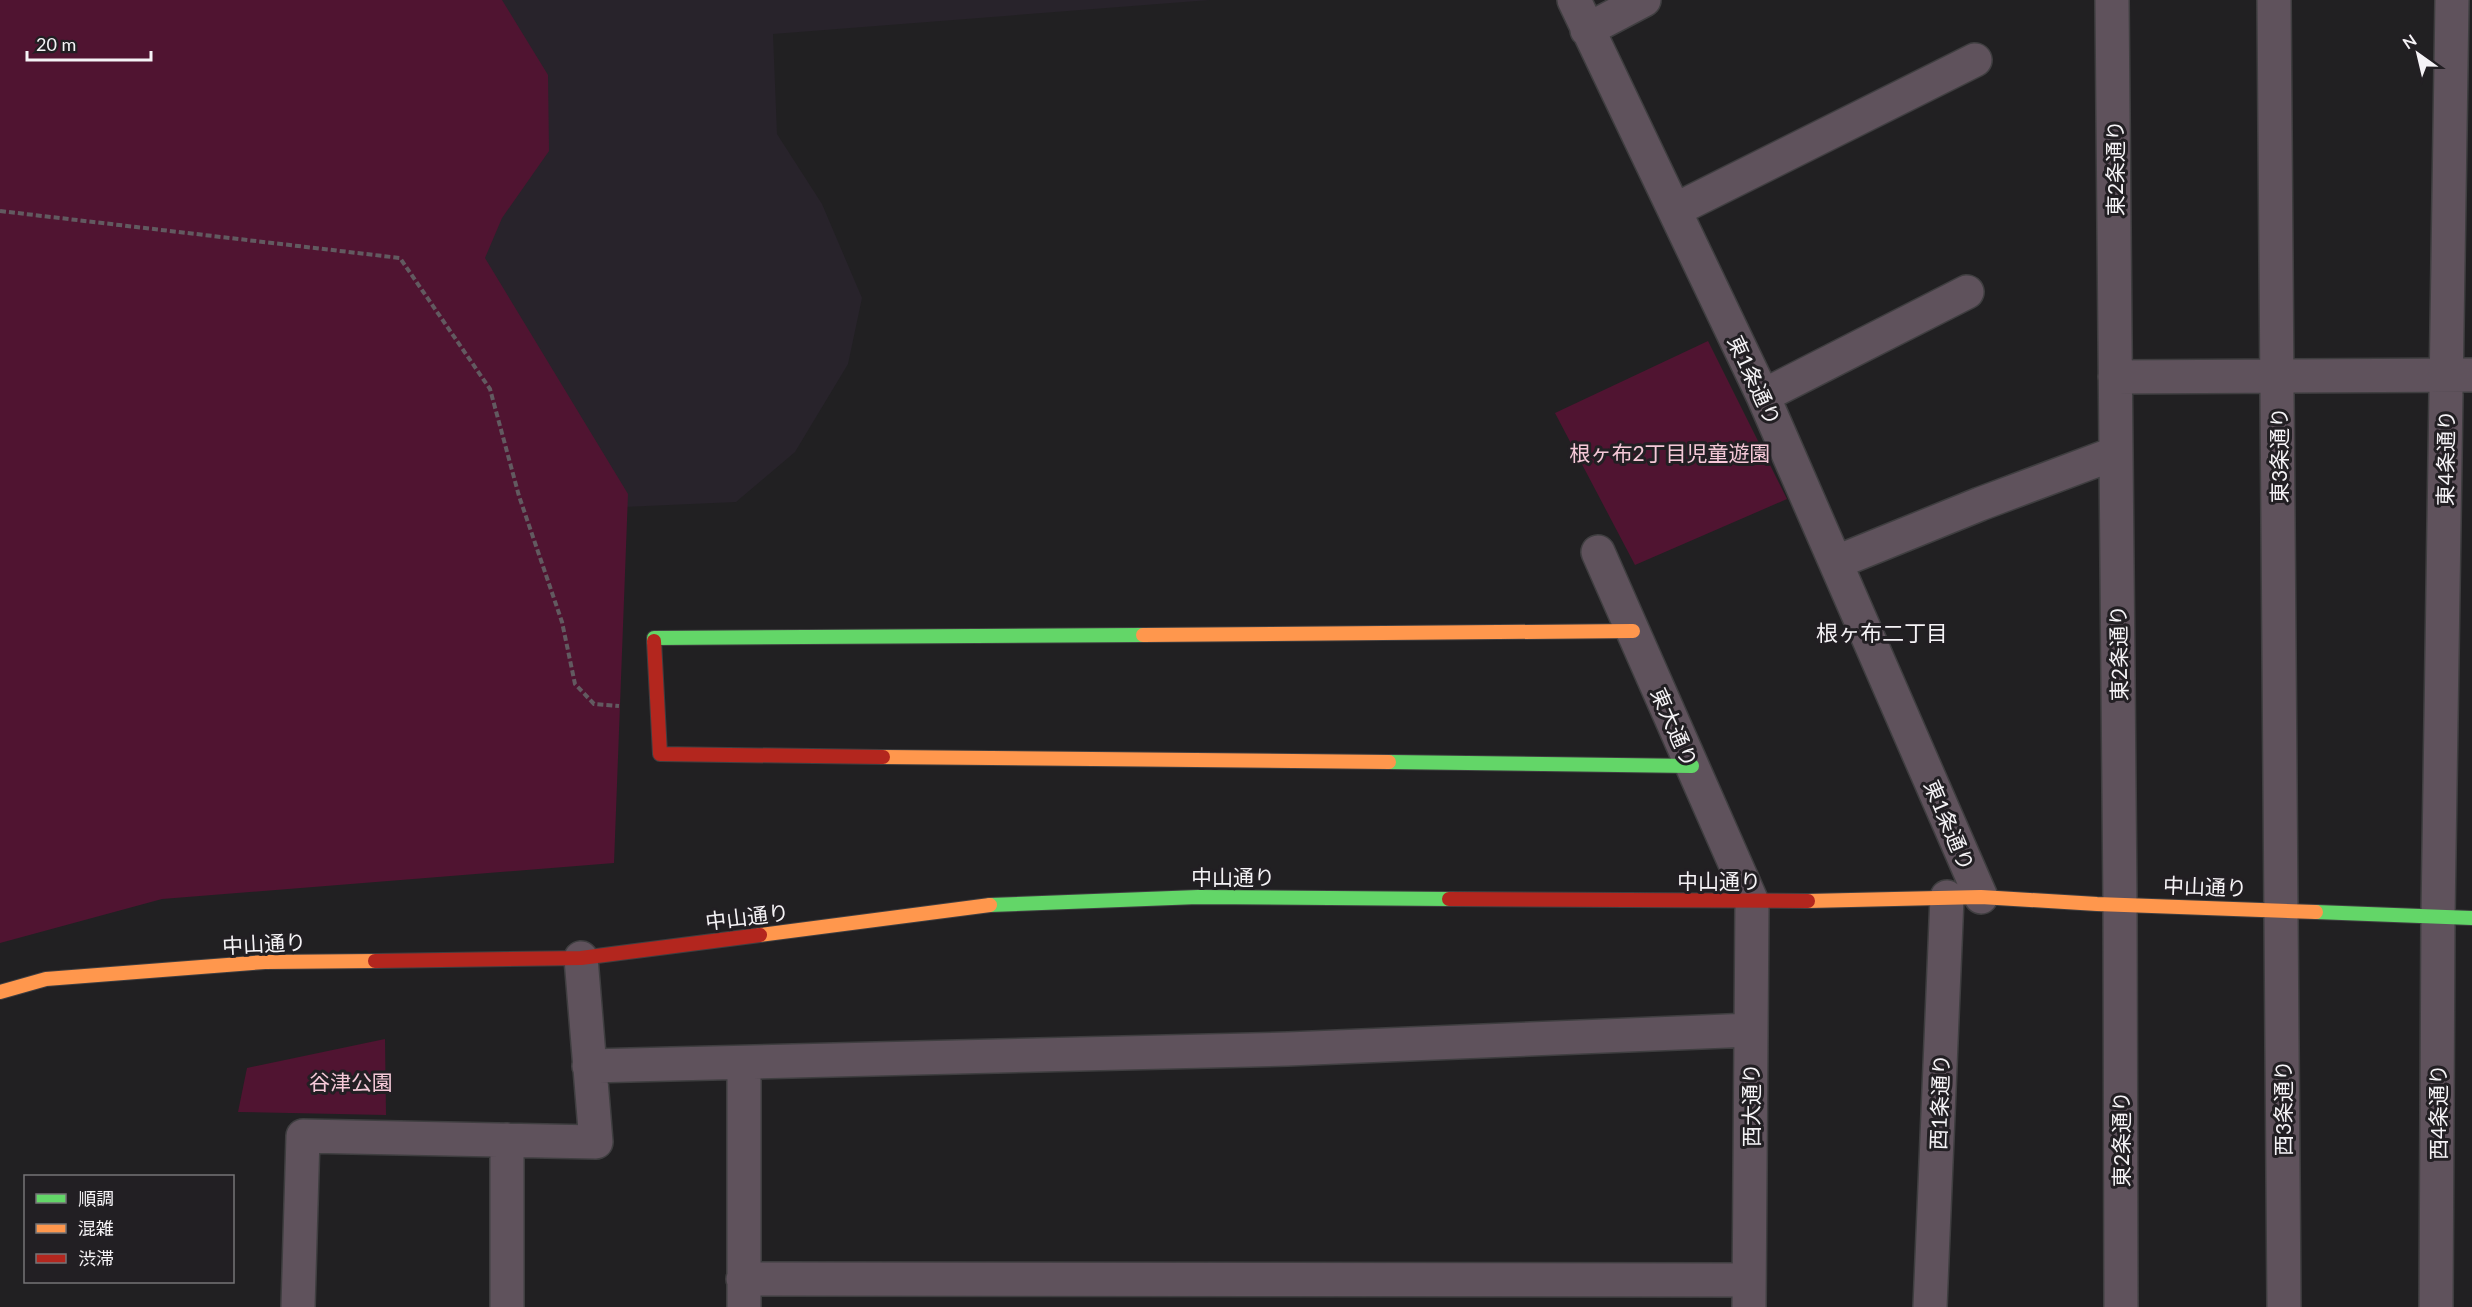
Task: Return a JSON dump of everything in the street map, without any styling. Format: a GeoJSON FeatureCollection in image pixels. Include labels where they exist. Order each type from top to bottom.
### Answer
{"type":"FeatureCollection","features":[{"type":"Feature","properties":{"kind":"street","name":"東1条通り"},"geometry":{"type":"LineString","coordinates":[[1574,0],[1763,396],[1981,897]]}},
{"type":"Feature","properties":{"kind":"street"},"geometry":{"type":"LineString","coordinates":[[1587,30],[1644,0]]}},
{"type":"Feature","properties":{"kind":"street","name":"東2条通り"},"geometry":{"type":"LineString","coordinates":[[2112,0],[2121,1307]]}},
{"type":"Feature","properties":{"kind":"street","name":"東3条通り"},"geometry":{"type":"LineString","coordinates":[[2274,0],[2281,910]]}},
{"type":"Feature","properties":{"kind":"street","name":"東4条通り"},"geometry":{"type":"LineString","coordinates":[[2438,916],[2459,375],[2452,0]]}},
{"type":"Feature","properties":{"kind":"street"},"geometry":{"type":"LineString","coordinates":[[1675,210],[1975,60]]}},
{"type":"Feature","properties":{"kind":"street"},"geometry":{"type":"LineString","coordinates":[[1763,396],[1967,292]]}},
{"type":"Feature","properties":{"kind":"street"},"geometry":{"type":"LineString","coordinates":[[2115,377],[2459,375]]}},
{"type":"Feature","properties":{"kind":"street"},"geometry":{"type":"LineString","coordinates":[[1837,562],[1980,504],[2116,453]]}},
{"type":"Feature","properties":{"kind":"street","name":"東大通り"},"geometry":{"type":"LineString","coordinates":[[1598,552],[1752,902]]}},
{"type":"Feature","properties":{"kind":"street"},"geometry":{"type":"LineString","coordinates":[[1633,631],[654,638],[660,754],[1692,766]]}},
{"type":"Feature","properties":{"kind":"street","name":"中山通り"},"geometry":{"type":"LineString","coordinates":[[0,992],[46,979],[265,962],[581,958],[998,904],[1198,897],[1752,902],[1981,897],[2120,905],[2472,918]]}},
{"type":"Feature","properties":{"kind":"street","name":"西1条通り"},"geometry":{"type":"LineString","coordinates":[[1930,1307],[1947,897]]}},
{"type":"Feature","properties":{"kind":"street","name":"西大通り"},"geometry":{"type":"LineString","coordinates":[[1749,1293],[1752,902]]}},
{"type":"Feature","properties":{"kind":"street","name":"西3条通り"},"geometry":{"type":"LineString","coordinates":[[2281,910],[2284,1307]]}},
{"type":"Feature","properties":{"kind":"street","name":"西4条通り"},"geometry":{"type":"LineString","coordinates":[[2436,1307],[2438,916]]}},
{"type":"Feature","properties":{"kind":"street"},"geometry":{"type":"LineString","coordinates":[[298,1307],[303,1136],[596,1142],[581,958]]}},
{"type":"Feature","properties":{"kind":"street"},"geometry":{"type":"LineString","coordinates":[[590,1066],[744,1064],[1288,1048],[1751,1030]]}},
{"type":"Feature","properties":{"kind":"street"},"geometry":{"type":"LineString","coordinates":[[744,1064],[743,1293],[1749,1293]]}},
{"type":"Feature","properties":{"kind":"street"},"geometry":{"type":"LineString","coordinates":[[507,1140],[507,1307]]}},
{"type":"Feature","properties":{"kind":"path"},"geometry":{"type":"LineString","coordinates":[[0,211],[399,258],[490,389],[519,496],[562,622],[575,684],[594,704],[639,707],[658,714]]}},
{"type":"Feature","properties":{"kind":"shaded area"},"geometry":{"type":"Polygon","coordinates":[[[466,0],[1210,0],[773,34],[777,134],[822,204],[862,298],[848,364],[795,452],[736,502],[579,509],[466,249],[466,0]]]}},
{"type":"Feature","properties":{"kind":"green space"},"geometry":{"type":"Polygon","coordinates":[[[0,0],[502,0],[548,75],[549,151],[502,218],[485,258],[628,494],[614,863],[162,899],[0,943],[0,0]]]}},
{"type":"Feature","properties":{"kind":"green space","name":"根ヶ布2丁目児童遊園"},"geometry":{"type":"Polygon","coordinates":[[[1708,341],[1787,499],[1635,565],[1555,413],[1708,341]]]}},
{"type":"Feature","properties":{"kind":"green space","name":"谷津公園"},"geometry":{"type":"Polygon","coordinates":[[[385,1039],[386,1115],[238,1112],[247,1068],[385,1039]]]}},
{"type":"Feature","properties":{"kind":"traffic: fast"},"geometry":{"type":"LineString","coordinates":[[654,641],[654,638],[1143,635]]}},
{"type":"Feature","properties":{"kind":"traffic: fast"},"geometry":{"type":"LineString","coordinates":[[1389,762],[1692,766]]}},
{"type":"Feature","properties":{"kind":"traffic: fast"},"geometry":{"type":"LineString","coordinates":[[990,905],[1198,897],[1449,899]]}},
{"type":"Feature","properties":{"kind":"traffic: fast"},"geometry":{"type":"LineString","coordinates":[[2316,912],[2472,918]]}},
{"type":"Feature","properties":{"kind":"traffic: slow"},"geometry":{"type":"LineString","coordinates":[[1143,635],[1633,631]]}},
{"type":"Feature","properties":{"kind":"traffic: slow"},"geometry":{"type":"LineString","coordinates":[[883,757],[1389,762]]}},
{"type":"Feature","properties":{"kind":"traffic: slow"},"geometry":{"type":"LineString","coordinates":[[1808,901],[1981,897],[2097,904],[2316,912]]}},
{"type":"Feature","properties":{"kind":"traffic: slow"},"geometry":{"type":"LineString","coordinates":[[760,935],[990,905]]}},
{"type":"Feature","properties":{"kind":"traffic: slow"},"geometry":{"type":"LineString","coordinates":[[0,992],[46,979],[265,962],[375,961]]}},
{"type":"Feature","properties":{"kind":"traffic: jam"},"geometry":{"type":"LineString","coordinates":[[654,641],[660,754],[883,757]]}},
{"type":"Feature","properties":{"kind":"traffic: jam"},"geometry":{"type":"LineString","coordinates":[[1449,899],[1808,901]]}},
{"type":"Feature","properties":{"kind":"traffic: jam"},"geometry":{"type":"LineString","coordinates":[[375,961],[581,958],[760,935]]}},
{"type":"Feature","properties":{"kind":"district","name":"根ヶ布二丁目"},"geometry":{"type":"Point","coordinates":[1882,632]}}]}
